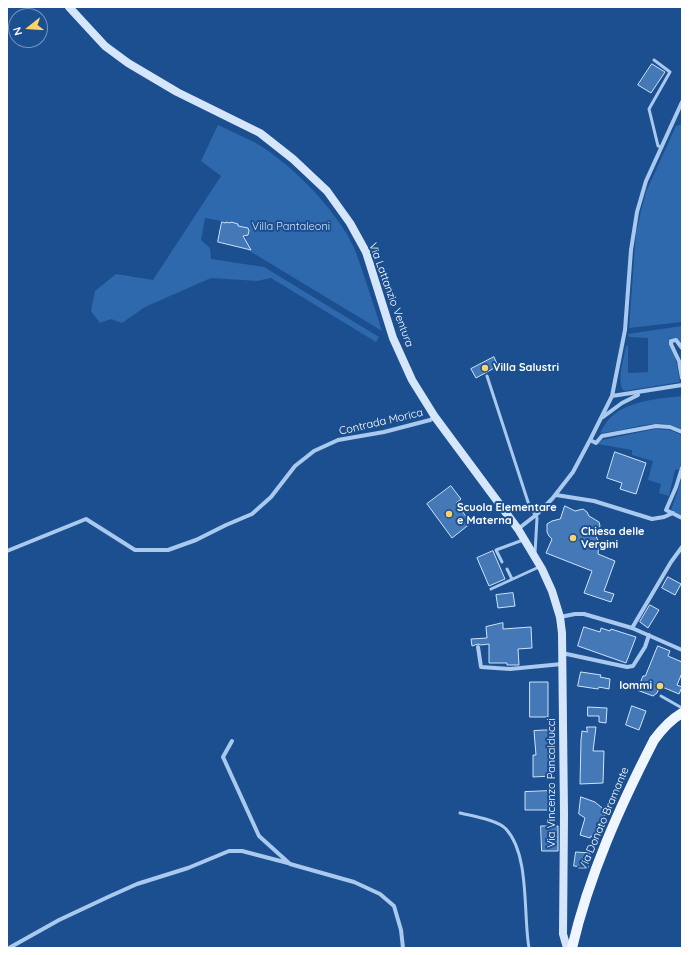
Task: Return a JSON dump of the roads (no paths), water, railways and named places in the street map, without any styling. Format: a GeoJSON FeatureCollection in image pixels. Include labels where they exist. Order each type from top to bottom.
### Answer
{"type":"FeatureCollection","features":[{"type":"Feature","properties":{"kind":"main road","name":"Via Lattanzio Ventura"},"geometry":{"type":"LineString","coordinates":[[69,7],[105,46],[128,63],[177,92],[260,133],[294,160],[327,191],[350,223],[366,252],[393,338],[412,380],[525,540],[552,591],[560,617]]}},
{"type":"Feature","properties":{"kind":"main road","name":"Via Vincenzo Pancalducci"},"geometry":{"type":"LineString","coordinates":[[560,617],[562,653],[564,815],[563,934],[567,948]]}},
{"type":"Feature","properties":{"kind":"main road","name":"Via Donato Bramante"},"geometry":{"type":"LineString","coordinates":[[572,948],[586,895],[625,799],[654,740],[661,730],[676,717],[682,714]]}},
{"type":"Feature","properties":{"kind":"street"},"geometry":{"type":"LineString","coordinates":[[518,529],[536,515],[556,495],[573,472],[612,396],[625,330],[631,250],[637,212],[646,181],[682,102]]}},
{"type":"Feature","properties":{"kind":"street"},"geometry":{"type":"LineString","coordinates":[[682,348],[676,340],[671,341],[679,361],[682,378]]}},
{"type":"Feature","properties":{"kind":"street"},"geometry":{"type":"LineString","coordinates":[[612,396],[646,392],[682,385]]}},
{"type":"Feature","properties":{"kind":"street"},"geometry":{"type":"LineString","coordinates":[[601,418],[622,402],[646,392]]}},
{"type":"Feature","properties":{"kind":"street","name":"Contrada Morica"},"geometry":{"type":"LineString","coordinates":[[7,551],[86,519],[135,550],[168,550],[196,540],[252,514],[271,497],[295,466],[314,451],[338,440],[384,432],[430,420],[436,416]]}},
{"type":"Feature","properties":{"kind":"street"},"geometry":{"type":"LineString","coordinates":[[590,440],[596,443],[602,436],[656,426],[670,427],[682,432]]}},
{"type":"Feature","properties":{"kind":"street"},"geometry":{"type":"LineString","coordinates":[[682,468],[666,510],[682,518]]}},
{"type":"Feature","properties":{"kind":"street"},"geometry":{"type":"LineString","coordinates":[[556,495],[594,501],[652,519],[664,517],[673,513]]}},
{"type":"Feature","properties":{"kind":"street"},"geometry":{"type":"LineString","coordinates":[[632,628],[671,562],[682,547]]}},
{"type":"Feature","properties":{"kind":"street"},"geometry":{"type":"LineString","coordinates":[[560,617],[584,614],[632,628],[682,650]]}},
{"type":"Feature","properties":{"kind":"street"},"geometry":{"type":"LineString","coordinates":[[562,653],[627,667],[633,666],[645,647],[649,635]]}},
{"type":"Feature","properties":{"kind":"street"},"geometry":{"type":"LineString","coordinates":[[478,647],[481,667],[510,669],[562,664]]}},
{"type":"Feature","properties":{"kind":"street"},"geometry":{"type":"LineString","coordinates":[[232,741],[223,757],[259,836],[290,864]]}},
{"type":"Feature","properties":{"kind":"street"},"geometry":{"type":"LineString","coordinates":[[9,948],[59,920],[137,884],[188,868],[229,851],[242,851],[354,882],[380,894],[394,906],[401,930],[402,948]]}},
{"type":"Feature","properties":{"kind":"lane"},"geometry":{"type":"LineString","coordinates":[[654,60],[670,72],[649,109],[658,146],[662,148]]}},
{"type":"Feature","properties":{"kind":"lane"},"geometry":{"type":"LineString","coordinates":[[487,376],[529,505],[536,515],[535,557]]}},
{"type":"Feature","properties":{"kind":"lane"},"geometry":{"type":"LineString","coordinates":[[502,562],[496,550],[525,540]]}},
{"type":"Feature","properties":{"kind":"lane"},"geometry":{"type":"LineString","coordinates":[[491,589],[540,566]]}},
{"type":"Feature","properties":{"kind":"lane"},"geometry":{"type":"LineString","coordinates":[[507,569],[512,579]]}},
{"type":"Feature","properties":{"kind":"lane"},"geometry":{"type":"LineString","coordinates":[[661,696],[682,708]]}},
{"type":"Feature","properties":{"kind":"lane"},"geometry":{"type":"LineString","coordinates":[[460,813],[486,819],[506,828],[516,844],[522,863],[529,948]]}},
{"type":"Feature","properties":{"kind":"place","name":"Villa Salustri"},"geometry":{"type":"Point","coordinates":[485,368]}},
{"type":"Feature","properties":{"kind":"place","name":"Scuola Elementare e Materna"},"geometry":{"type":"Point","coordinates":[449,514]}},
{"type":"Feature","properties":{"kind":"place","name":"Chiesa delle Vergini"},"geometry":{"type":"Point","coordinates":[573,538]}},
{"type":"Feature","properties":{"kind":"place","name":"Iommi"},"geometry":{"type":"Point","coordinates":[660,686]}},
{"type":"Feature","properties":{"kind":"park label","name":"Villa Pantaleoni"},"geometry":{"type":"Point","coordinates":[291,227]}}]}
